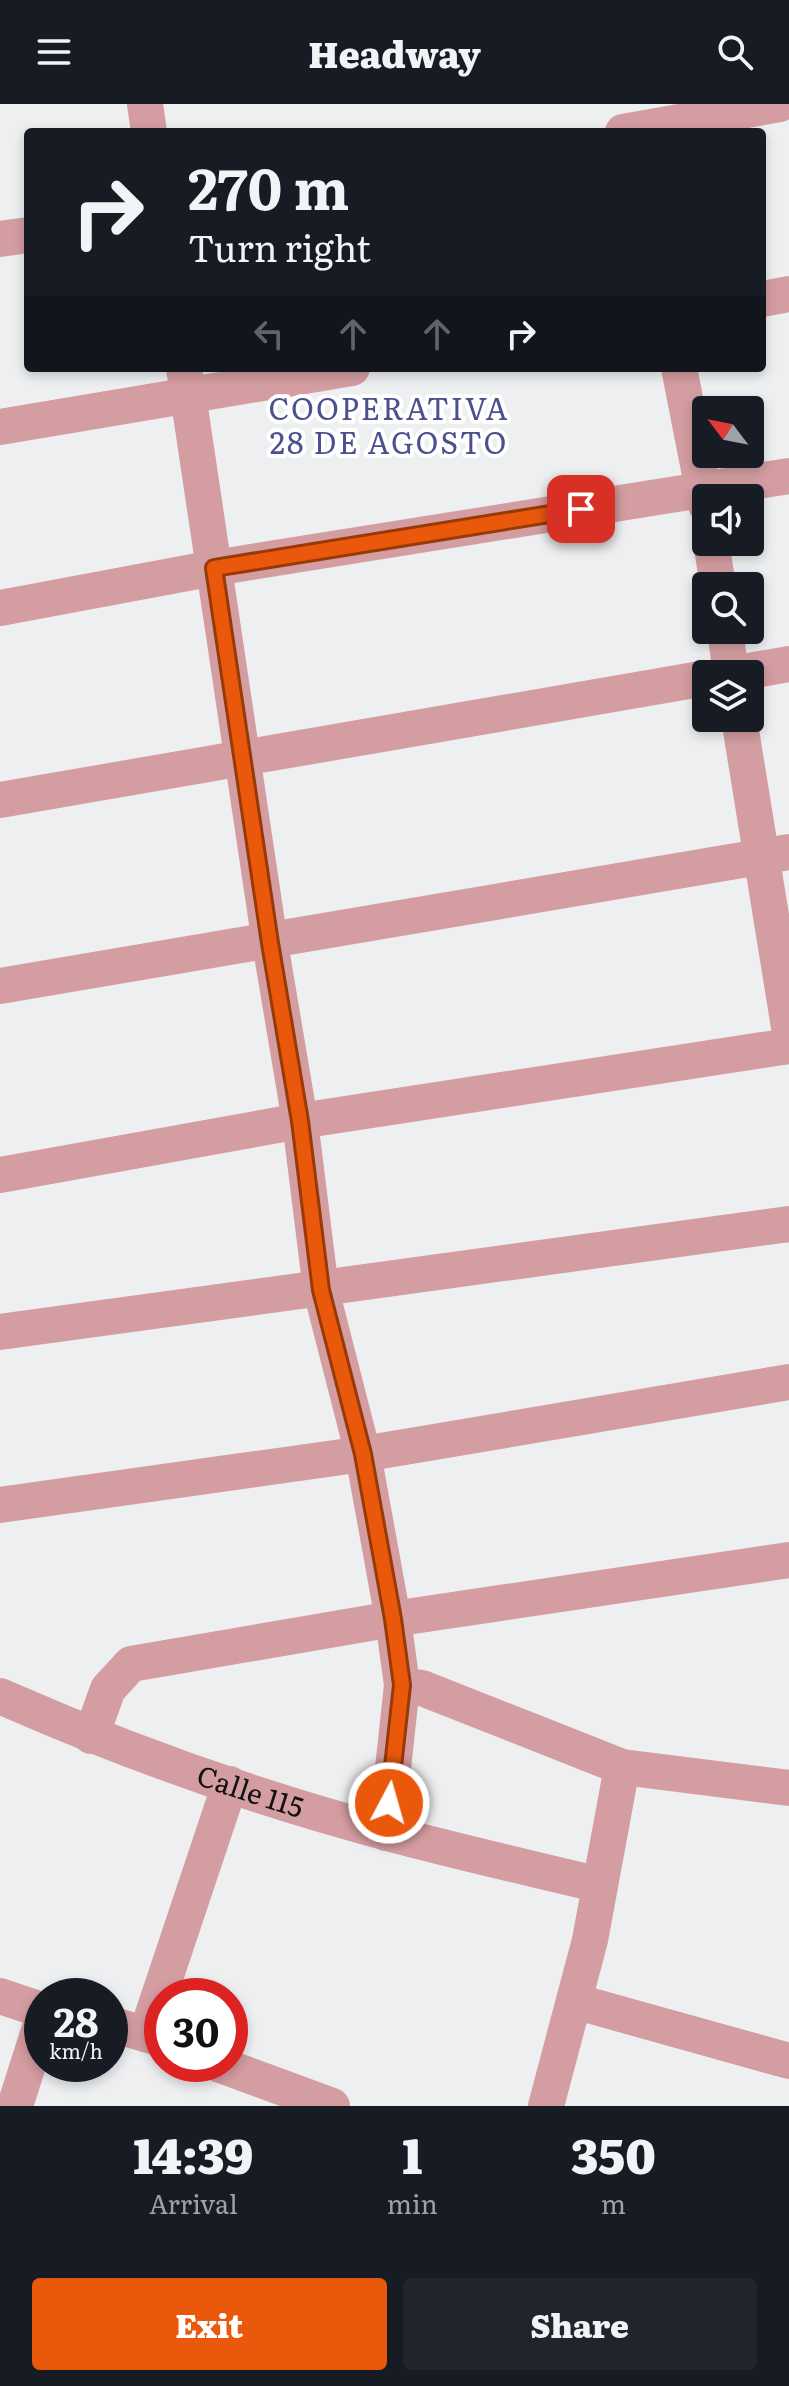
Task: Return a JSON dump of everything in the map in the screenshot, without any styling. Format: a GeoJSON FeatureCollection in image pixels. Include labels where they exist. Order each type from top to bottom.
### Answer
{"type":"FeatureCollection","features":[{"type":"Feature","properties":{"kind":"street"},"geometry":{"type":"LineString","coordinates":[[145,104],[148,128]]}},
{"type":"Feature","properties":{"kind":"street"},"geometry":{"type":"LineString","coordinates":[[636,124],[780,104]]}},
{"type":"Feature","properties":{"kind":"street"},"geometry":{"type":"LineString","coordinates":[[0,239],[24,236]]}},
{"type":"Feature","properties":{"kind":"street"},"geometry":{"type":"LineString","coordinates":[[766,298],[789,294]]}},
{"type":"Feature","properties":{"kind":"street"},"geometry":{"type":"LineString","coordinates":[[0,427],[186,382],[305,372]]}},
{"type":"Feature","properties":{"kind":"street"},"geometry":{"type":"LineString","coordinates":[[680,372],[702,484]]}},
{"type":"Feature","properties":{"kind":"street"},"geometry":{"type":"LineString","coordinates":[[186,382],[270,943],[300,1121],[321,1290],[363,1454],[393,1619],[402,1685],[386,1833]]}},
{"type":"Feature","properties":{"kind":"street"},"geometry":{"type":"LineString","coordinates":[[757,484],[789,476]]}},
{"type":"Feature","properties":{"kind":"street"},"geometry":{"type":"LineString","coordinates":[[0,608],[214,568],[692,499]]}},
{"type":"Feature","properties":{"kind":"street"},"geometry":{"type":"LineString","coordinates":[[764,668],[789,664]]}},
{"type":"Feature","properties":{"kind":"street"},"geometry":{"type":"LineString","coordinates":[[0,800],[692,680]]}},
{"type":"Feature","properties":{"kind":"street"},"geometry":{"type":"LineString","coordinates":[[743,732],[776,854],[789,1027]]}},
{"type":"Feature","properties":{"kind":"street"},"geometry":{"type":"LineString","coordinates":[[0,986],[270,943],[776,854]]}},
{"type":"Feature","properties":{"kind":"street"},"geometry":{"type":"LineString","coordinates":[[0,1175],[300,1121],[789,1046]]}},
{"type":"Feature","properties":{"kind":"street"},"geometry":{"type":"LineString","coordinates":[[0,1332],[789,1224]]}},
{"type":"Feature","properties":{"kind":"street"},"geometry":{"type":"LineString","coordinates":[[0,1505],[363,1454],[789,1382]]}},
{"type":"Feature","properties":{"kind":"street"},"geometry":{"type":"LineString","coordinates":[[91,1736],[108,1689],[131,1664],[393,1619],[789,1560]]}},
{"type":"Feature","properties":{"kind":"street"},"geometry":{"type":"LineString","coordinates":[[402,1685],[422,1688],[622,1767],[789,1788]]}},
{"type":"Feature","properties":{"kind":"street","name":"Calle 115"},"geometry":{"type":"LineString","coordinates":[[0,1696],[91,1736],[230,1784],[386,1833],[600,1885]]}},
{"type":"Feature","properties":{"kind":"street"},"geometry":{"type":"LineString","coordinates":[[546,2106],[574,2001],[622,1767]]}},
{"type":"Feature","properties":{"kind":"street"},"geometry":{"type":"LineString","coordinates":[[171,1978],[230,1784]]}},
{"type":"Feature","properties":{"kind":"street"},"geometry":{"type":"LineString","coordinates":[[0,1996],[24,2004]]}},
{"type":"Feature","properties":{"kind":"street"},"geometry":{"type":"LineString","coordinates":[[574,2001],[789,2061]]}},
{"type":"Feature","properties":{"kind":"street"},"geometry":{"type":"LineString","coordinates":[[15,2106],[24,2078]]}},
{"type":"Feature","properties":{"kind":"street"},"geometry":{"type":"LineString","coordinates":[[249,2093],[332,2106]]}},
{"type":"Feature","properties":{"kind":"district","name":"COOPERATIVA 28 DE AGOSTO"},"geometry":{"type":"Point","coordinates":[389,427]}},
{"type":"Feature","properties":{"kind":"route"},"geometry":{"type":"LineString","coordinates":[[389,1803],[402,1685],[393,1619],[363,1454],[321,1290],[300,1121],[214,568],[581,509]]}}]}
